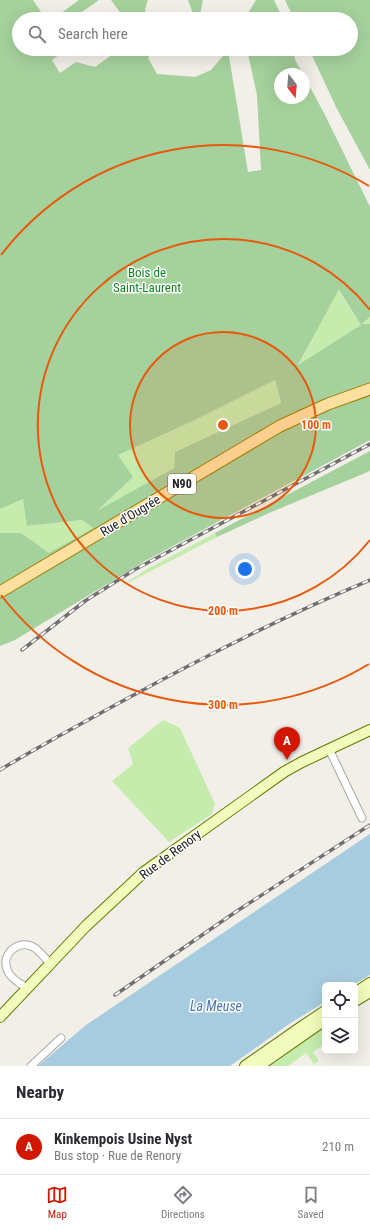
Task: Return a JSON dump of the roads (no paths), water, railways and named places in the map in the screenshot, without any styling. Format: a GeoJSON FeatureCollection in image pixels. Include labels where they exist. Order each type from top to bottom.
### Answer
{"type":"FeatureCollection","features":[{"type":"Feature","properties":{"kind":"main road","name":"Rue d'Ougrée"},"geometry":{"type":"LineString","coordinates":[[0,592],[280,426],[323,406],[370,390]]}},
{"type":"Feature","properties":{"kind":"street","name":"Rue de Renory"},"geometry":{"type":"LineString","coordinates":[[0,1017],[94,918],[150,867],[284,772],[370,730]]}},
{"type":"Feature","properties":{"kind":"street"},"geometry":{"type":"LineString","coordinates":[[329,749],[362,818]]}},
{"type":"Feature","properties":{"kind":"street"},"geometry":{"type":"LineString","coordinates":[[27,988],[9,974],[6,969],[6,959],[11,950],[16,946],[28,945],[34,947],[50,963]]}},
{"type":"Feature","properties":{"kind":"street"},"geometry":{"type":"LineString","coordinates":[[358,991],[370,983]]}},
{"type":"Feature","properties":{"kind":"street"},"geometry":{"type":"LineString","coordinates":[[358,999],[370,992]]}},
{"type":"Feature","properties":{"kind":"street"},"geometry":{"type":"LineString","coordinates":[[245,1066],[322,1014]]}},
{"type":"Feature","properties":{"kind":"street"},"geometry":{"type":"LineString","coordinates":[[259,1066],[322,1022]]}},
{"type":"Feature","properties":{"kind":"street"},"geometry":{"type":"LineString","coordinates":[[31,1066],[61,1038]]}},
{"type":"Feature","properties":{"kind":"water","name":"La Meuse"},"geometry":{"type":"Polygon","coordinates":[[[370,834],[370,975],[358,982],[322,982],[322,1004],[289,1024],[230,1066],[38,1066],[86,1025],[370,834]]]}},
{"type":"Feature","properties":{"kind":"railway"},"geometry":{"type":"LineString","coordinates":[[22,650],[85,601],[134,570],[370,444]]}},
{"type":"Feature","properties":{"kind":"railway"},"geometry":{"type":"LineString","coordinates":[[0,770],[29,752],[212,654],[306,608],[370,580]]}},
{"type":"Feature","properties":{"kind":"railway"},"geometry":{"type":"LineString","coordinates":[[115,995],[237,911],[370,825]]}},
{"type":"Feature","properties":{"kind":"place","name":"Kinkempois Usine Nyst"},"geometry":{"type":"Point","coordinates":[287,760]}},
{"type":"Feature","properties":{"kind":"park label","name":"Bois de Saint-Laurent"},"geometry":{"type":"Point","coordinates":[147,280]}}]}
